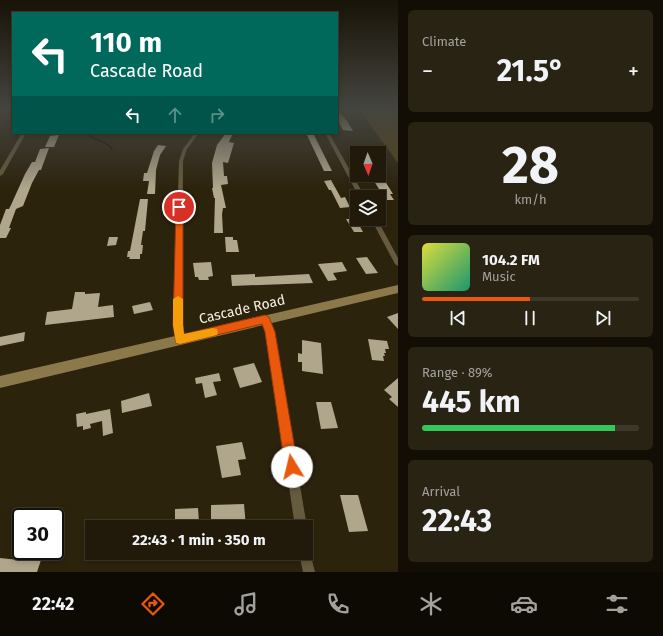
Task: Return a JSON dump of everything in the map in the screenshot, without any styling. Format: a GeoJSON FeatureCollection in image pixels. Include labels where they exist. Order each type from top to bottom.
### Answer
{"type":"FeatureCollection","features":[{"type":"Feature","properties":{"kind":"main road","name":"Cascade Road"},"geometry":{"type":"LineString","coordinates":[[0,382],[398,288]]}},
{"type":"Feature","properties":{"kind":"street"},"geometry":{"type":"LineString","coordinates":[[0,174],[22,136]]}},
{"type":"Feature","properties":{"kind":"street"},"geometry":{"type":"LineString","coordinates":[[180,340],[178,325],[181,160],[185,149],[195,136]]}},
{"type":"Feature","properties":{"kind":"street"},"geometry":{"type":"LineString","coordinates":[[328,136],[358,190]]}},
{"type":"Feature","properties":{"kind":"street"},"geometry":{"type":"LineString","coordinates":[[0,158],[10,158]]}},
{"type":"Feature","properties":{"kind":"street"},"geometry":{"type":"LineString","coordinates":[[378,226],[398,264]]}},
{"type":"Feature","properties":{"kind":"street"},"geometry":{"type":"LineString","coordinates":[[265,319],[270,332],[300,520]]}},
{"type":"Feature","properties":{"kind":"street"},"geometry":{"type":"LineString","coordinates":[[307,560],[309,572]]}},
{"type":"Feature","properties":{"kind":"shaded area"},"geometry":{"type":"Polygon","coordinates":[[[378,136],[398,136],[398,163],[378,136]]]}},
{"type":"Feature","properties":{"kind":"building"},"geometry":{"type":"Polygon","coordinates":[[[50,136],[59,136],[54,147],[45,147],[50,136]]]}},
{"type":"Feature","properties":{"kind":"building"},"geometry":{"type":"Polygon","coordinates":[[[224,136],[232,136],[229,142],[234,143],[228,163],[223,162],[224,176],[227,176],[228,184],[221,185],[226,208],[223,208],[222,214],[223,233],[214,233],[215,198],[212,188],[212,163],[217,145],[224,136]]]}},
{"type":"Feature","properties":{"kind":"building"},"geometry":{"type":"Polygon","coordinates":[[[307,136],[314,136],[332,171],[324,171],[307,136]]]}},
{"type":"Feature","properties":{"kind":"building"},"geometry":{"type":"Polygon","coordinates":[[[158,145],[166,146],[160,155],[156,170],[155,194],[147,194],[149,181],[143,181],[144,173],[147,173],[154,151],[158,145]]]}},
{"type":"Feature","properties":{"kind":"building"},"geometry":{"type":"Polygon","coordinates":[[[49,148],[41,170],[39,170],[32,183],[23,206],[16,209],[9,228],[11,228],[6,238],[0,238],[0,225],[6,209],[9,209],[25,174],[32,162],[35,162],[40,149],[49,148]]]}},
{"type":"Feature","properties":{"kind":"building"},"geometry":{"type":"Polygon","coordinates":[[[331,180],[341,198],[345,197],[350,207],[340,208],[331,190],[329,190],[324,181],[331,180]]]}},
{"type":"Feature","properties":{"kind":"building"},"geometry":{"type":"Polygon","coordinates":[[[375,182],[386,182],[393,194],[390,194],[394,200],[386,200],[386,190],[380,190],[375,182]]]}},
{"type":"Feature","properties":{"kind":"building"},"geometry":{"type":"Polygon","coordinates":[[[140,199],[148,199],[145,231],[143,231],[141,245],[143,245],[142,254],[140,254],[140,259],[129,259],[130,257],[127,257],[128,251],[130,251],[140,199]]]}},
{"type":"Feature","properties":{"kind":"building"},"geometry":{"type":"Polygon","coordinates":[[[346,219],[350,219],[350,226],[346,219]]]}},
{"type":"Feature","properties":{"kind":"building"},"geometry":{"type":"Polygon","coordinates":[[[350,226],[360,226],[363,232],[354,232],[350,226]]]}},
{"type":"Feature","properties":{"kind":"building"},"geometry":{"type":"Polygon","coordinates":[[[109,237],[118,237],[116,245],[107,246],[109,237]]]}},
{"type":"Feature","properties":{"kind":"building"},"geometry":{"type":"Polygon","coordinates":[[[225,237],[233,237],[233,240],[237,240],[239,252],[226,252],[225,237]]]}},
{"type":"Feature","properties":{"kind":"building"},"geometry":{"type":"Polygon","coordinates":[[[367,257],[378,273],[366,274],[356,258],[367,257]]]}},
{"type":"Feature","properties":{"kind":"building"},"geometry":{"type":"Polygon","coordinates":[[[211,262],[213,276],[208,277],[209,280],[199,280],[198,277],[195,277],[193,263],[211,262]]]}},
{"type":"Feature","properties":{"kind":"building"},"geometry":{"type":"Polygon","coordinates":[[[342,262],[347,271],[333,273],[337,280],[328,281],[318,264],[342,262]]]}},
{"type":"Feature","properties":{"kind":"building"},"geometry":{"type":"Polygon","coordinates":[[[255,274],[255,277],[309,274],[313,283],[232,286],[231,275],[255,274]]]}},
{"type":"Feature","properties":{"kind":"building"},"geometry":{"type":"Polygon","coordinates":[[[75,292],[85,292],[85,294],[100,293],[98,307],[113,305],[114,317],[45,325],[47,312],[72,309],[75,292]]]}},
{"type":"Feature","properties":{"kind":"building"},"geometry":{"type":"Polygon","coordinates":[[[150,302],[153,310],[134,314],[132,306],[150,302]]]}},
{"type":"Feature","properties":{"kind":"building"},"geometry":{"type":"Polygon","coordinates":[[[398,313],[398,329],[387,317],[398,313]]]}},
{"type":"Feature","properties":{"kind":"building"},"geometry":{"type":"Polygon","coordinates":[[[25,332],[24,341],[0,346],[0,337],[25,332]]]}},
{"type":"Feature","properties":{"kind":"building"},"geometry":{"type":"Polygon","coordinates":[[[368,339],[387,341],[389,349],[385,349],[386,353],[384,353],[385,356],[383,356],[384,361],[372,360],[368,339]]]}},
{"type":"Feature","properties":{"kind":"building"},"geometry":{"type":"Polygon","coordinates":[[[302,340],[321,343],[323,374],[302,371],[302,362],[298,362],[298,353],[302,354],[302,340]]]}},
{"type":"Feature","properties":{"kind":"building"},"geometry":{"type":"Polygon","coordinates":[[[254,363],[262,382],[240,388],[233,368],[254,363]]]}},
{"type":"Feature","properties":{"kind":"building"},"geometry":{"type":"Polygon","coordinates":[[[219,373],[221,381],[213,382],[217,395],[205,398],[202,383],[196,384],[195,378],[219,373]]]}},
{"type":"Feature","properties":{"kind":"building"},"geometry":{"type":"Polygon","coordinates":[[[398,378],[398,407],[389,399],[392,397],[384,390],[398,378]]]}},
{"type":"Feature","properties":{"kind":"building"},"geometry":{"type":"Polygon","coordinates":[[[149,393],[152,406],[122,413],[121,401],[149,393]]]}},
{"type":"Feature","properties":{"kind":"building"},"geometry":{"type":"Polygon","coordinates":[[[316,402],[331,402],[338,428],[321,429],[316,402]]]}},
{"type":"Feature","properties":{"kind":"building"},"geometry":{"type":"Polygon","coordinates":[[[110,409],[113,433],[103,436],[102,421],[90,424],[91,428],[83,430],[83,426],[77,427],[76,414],[86,412],[86,414],[110,409]]]}},
{"type":"Feature","properties":{"kind":"building"},"geometry":{"type":"Polygon","coordinates":[[[242,442],[246,459],[238,460],[241,475],[222,478],[216,446],[242,442]]]}},
{"type":"Feature","properties":{"kind":"building"},"geometry":{"type":"Polygon","coordinates":[[[340,495],[358,495],[368,531],[349,532],[340,495]]]}},
{"type":"Feature","properties":{"kind":"building"},"geometry":{"type":"Polygon","coordinates":[[[244,504],[245,520],[211,520],[211,505],[244,504]]]}},
{"type":"Feature","properties":{"kind":"building"},"geometry":{"type":"Polygon","coordinates":[[[198,508],[199,520],[175,520],[175,509],[198,508]]]}},
{"type":"Feature","properties":{"kind":"building"},"geometry":{"type":"Polygon","coordinates":[[[0,558],[12,560],[41,560],[37,572],[0,572],[0,558]]]}},
{"type":"Feature","properties":{"kind":"waterway"},"geometry":{"type":"LineString","coordinates":[[89,136],[106,143],[112,149]]}},
{"type":"Feature","properties":{"kind":"slow traffic"},"geometry":{"type":"LineString","coordinates":[[178,299],[178,325],[180,340],[213,332]]}},
{"type":"Feature","properties":{"kind":"route"},"geometry":{"type":"LineString","coordinates":[[179,207],[178,325],[180,340],[265,319],[270,332],[292,467]]}}]}
